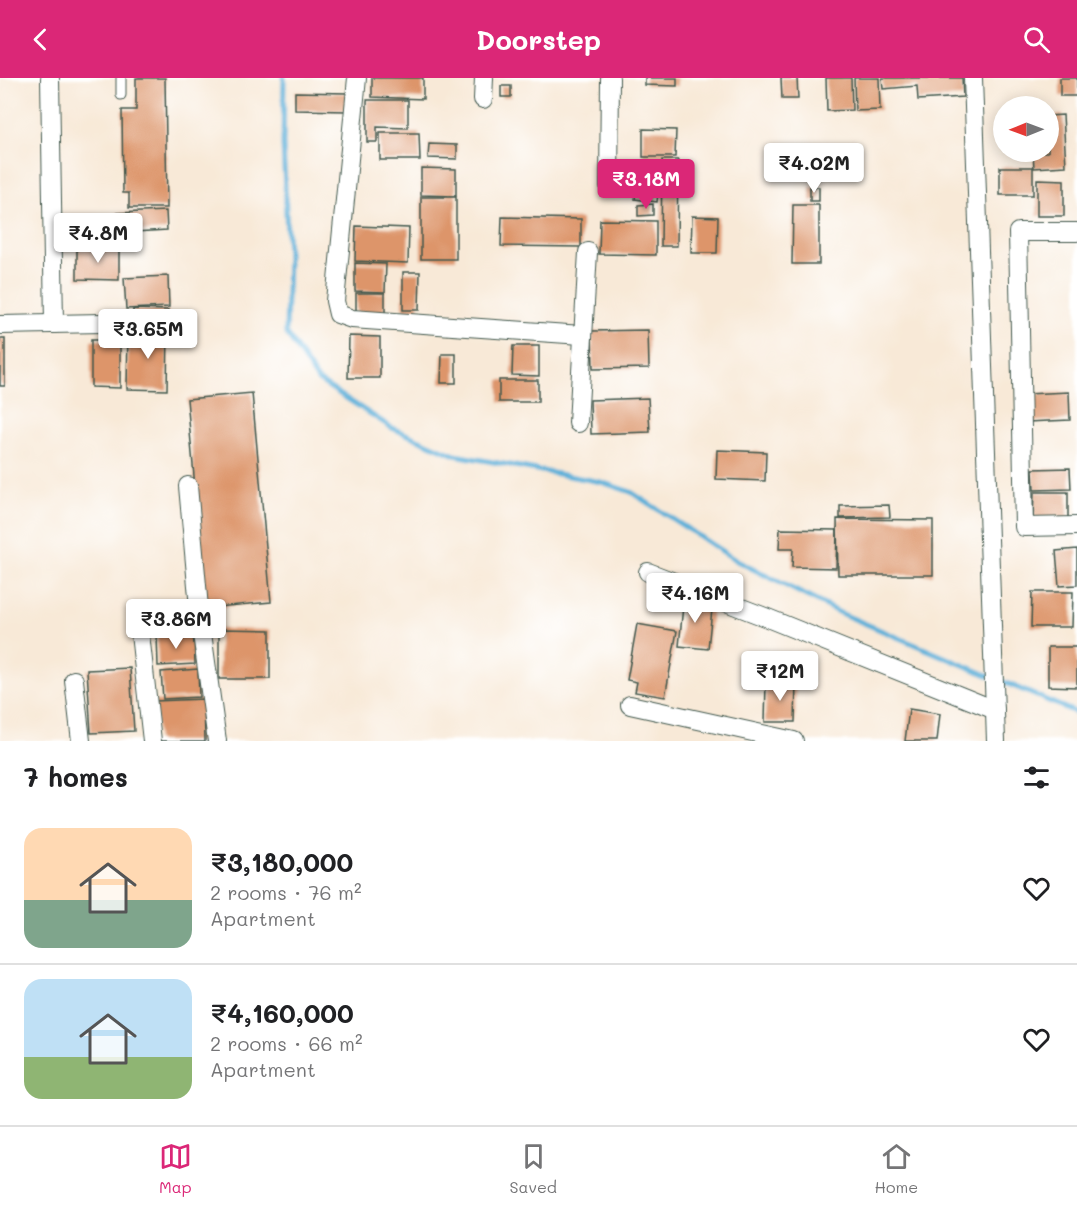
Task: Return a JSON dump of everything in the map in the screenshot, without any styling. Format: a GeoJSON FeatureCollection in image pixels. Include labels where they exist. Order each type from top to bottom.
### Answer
{"type":"FeatureCollection","features":[{"type":"Feature","properties":{"kind":"street"},"geometry":{"type":"LineString","coordinates":[[50,78],[54,324]]}},
{"type":"Feature","properties":{"kind":"street"},"geometry":{"type":"LineString","coordinates":[[357,78],[335,301],[338,314],[352,319],[582,335]]}},
{"type":"Feature","properties":{"kind":"street"},"geometry":{"type":"LineString","coordinates":[[483,99],[484,78]]}},
{"type":"Feature","properties":{"kind":"street"},"geometry":{"type":"LineString","coordinates":[[609,186],[610,78]]}},
{"type":"Feature","properties":{"kind":"street"},"geometry":{"type":"LineString","coordinates":[[973,78],[996,741]]}},
{"type":"Feature","properties":{"kind":"street"},"geometry":{"type":"LineString","coordinates":[[1077,232],[1018,232],[1024,527],[1077,526]]}},
{"type":"Feature","properties":{"kind":"street"},"geometry":{"type":"LineString","coordinates":[[578,423],[588,252]]}},
{"type":"Feature","properties":{"kind":"street"},"geometry":{"type":"LineString","coordinates":[[0,325],[103,323]]}},
{"type":"Feature","properties":{"kind":"street"},"geometry":{"type":"LineString","coordinates":[[188,486],[200,619],[217,741]]}},
{"type":"Feature","properties":{"kind":"street"},"geometry":{"type":"LineString","coordinates":[[648,572],[995,710]]}},
{"type":"Feature","properties":{"kind":"street"},"geometry":{"type":"LineString","coordinates":[[152,741],[139,625],[200,619]]}},
{"type":"Feature","properties":{"kind":"street"},"geometry":{"type":"LineString","coordinates":[[74,680],[81,741]]}},
{"type":"Feature","properties":{"kind":"street"},"geometry":{"type":"LineString","coordinates":[[630,705],[794,741]]}},
{"type":"Feature","properties":{"kind":"lane"},"geometry":{"type":"LineString","coordinates":[[121,78],[121,95]]}},
{"type":"Feature","properties":{"kind":"building"},"geometry":{"type":"Polygon","coordinates":[[[136,78],[165,78],[167,208],[129,208],[129,193],[123,193],[122,110],[136,110],[136,78]]]}},
{"type":"Feature","properties":{"kind":"building"},"geometry":{"type":"Polygon","coordinates":[[[372,78],[423,78],[423,99],[372,97],[372,78]]]}},
{"type":"Feature","properties":{"kind":"building"},"geometry":{"type":"Polygon","coordinates":[[[645,78],[677,78],[677,86],[645,85],[645,78]]]}},
{"type":"Feature","properties":{"kind":"building"},"geometry":{"type":"Polygon","coordinates":[[[781,78],[797,78],[798,99],[782,99],[781,78]]]}},
{"type":"Feature","properties":{"kind":"building"},"geometry":{"type":"Polygon","coordinates":[[[826,78],[851,78],[852,110],[827,111],[826,78]]]}},
{"type":"Feature","properties":{"kind":"building"},"geometry":{"type":"Polygon","coordinates":[[[854,78],[879,78],[880,110],[855,111],[854,78]]]}},
{"type":"Feature","properties":{"kind":"building"},"geometry":{"type":"Polygon","coordinates":[[[882,78],[962,78],[963,97],[918,100],[917,86],[883,89],[882,78]]]}},
{"type":"Feature","properties":{"kind":"building"},"geometry":{"type":"Polygon","coordinates":[[[1060,78],[1077,78],[1077,96],[1060,96],[1060,78]]]}},
{"type":"Feature","properties":{"kind":"building"},"geometry":{"type":"Polygon","coordinates":[[[501,86],[511,86],[511,97],[501,97],[501,86]]]}},
{"type":"Feature","properties":{"kind":"building"},"geometry":{"type":"Polygon","coordinates":[[[295,92],[347,93],[347,111],[295,110],[295,92]]]}},
{"type":"Feature","properties":{"kind":"building"},"geometry":{"type":"Polygon","coordinates":[[[367,100],[408,100],[408,128],[377,127],[377,142],[367,142],[367,100]]]}},
{"type":"Feature","properties":{"kind":"building"},"geometry":{"type":"Polygon","coordinates":[[[1059,115],[1063,115],[1066,166],[1034,168],[1034,162],[1059,162],[1059,115]]]}},
{"type":"Feature","properties":{"kind":"building"},"geometry":{"type":"Polygon","coordinates":[[[643,129],[676,130],[675,157],[643,157],[643,129]]]}},
{"type":"Feature","properties":{"kind":"building"},"geometry":{"type":"Polygon","coordinates":[[[380,133],[419,133],[420,160],[380,160],[380,133]]]}},
{"type":"Feature","properties":{"kind":"building"},"geometry":{"type":"Polygon","coordinates":[[[429,144],[457,145],[457,159],[428,158],[429,144]]]}},
{"type":"Feature","properties":{"kind":"building"},"geometry":{"type":"Polygon","coordinates":[[[662,160],[678,160],[677,246],[661,246],[662,160]]]}},
{"type":"Feature","properties":{"kind":"building"},"geometry":{"type":"Polygon","coordinates":[[[1000,167],[1033,167],[1033,195],[1000,195],[1000,167]]]}},
{"type":"Feature","properties":{"kind":"building"},"geometry":{"type":"Polygon","coordinates":[[[421,168],[456,169],[456,196],[421,195],[421,168]]]}},
{"type":"Feature","properties":{"kind":"building"},"geometry":{"type":"Polygon","coordinates":[[[639,174],[660,176],[657,202],[635,199],[639,174]]]}},
{"type":"Feature","properties":{"kind":"building"},"geometry":{"type":"Polygon","coordinates":[[[1037,179],[1064,180],[1064,216],[1037,216],[1037,179]]]}},
{"type":"Feature","properties":{"kind":"building"},"geometry":{"type":"Polygon","coordinates":[[[810,187],[819,187],[819,201],[810,201],[810,187]]]}},
{"type":"Feature","properties":{"kind":"building"},"geometry":{"type":"Polygon","coordinates":[[[421,197],[456,197],[456,259],[421,259],[421,197]]]}},
{"type":"Feature","properties":{"kind":"building"},"geometry":{"type":"Polygon","coordinates":[[[653,204],[653,215],[638,216],[638,205],[653,204]]]}},
{"type":"Feature","properties":{"kind":"building"},"geometry":{"type":"Polygon","coordinates":[[[793,205],[819,205],[819,264],[792,264],[793,205]]]}},
{"type":"Feature","properties":{"kind":"building"},"geometry":{"type":"Polygon","coordinates":[[[166,211],[167,230],[118,233],[117,213],[166,211]]]}},
{"type":"Feature","properties":{"kind":"building"},"geometry":{"type":"Polygon","coordinates":[[[692,216],[718,217],[717,253],[691,253],[692,216]]]}},
{"type":"Feature","properties":{"kind":"building"},"geometry":{"type":"Polygon","coordinates":[[[502,217],[581,219],[581,247],[501,246],[502,217]]]}},
{"type":"Feature","properties":{"kind":"building"},"geometry":{"type":"Polygon","coordinates":[[[600,220],[656,221],[656,255],[599,254],[600,220]]]}},
{"type":"Feature","properties":{"kind":"building"},"geometry":{"type":"Polygon","coordinates":[[[356,226],[409,228],[408,263],[355,261],[356,226]]]}},
{"type":"Feature","properties":{"kind":"building"},"geometry":{"type":"Polygon","coordinates":[[[77,249],[119,250],[119,280],[77,279],[77,249]]]}},
{"type":"Feature","properties":{"kind":"building"},"geometry":{"type":"Polygon","coordinates":[[[355,263],[386,264],[385,292],[355,291],[355,263]]]}},
{"type":"Feature","properties":{"kind":"building"},"geometry":{"type":"Polygon","coordinates":[[[403,272],[420,272],[419,310],[403,310],[403,272]]]}},
{"type":"Feature","properties":{"kind":"building"},"geometry":{"type":"Polygon","coordinates":[[[168,276],[169,307],[126,309],[124,278],[168,276]]]}},
{"type":"Feature","properties":{"kind":"building"},"geometry":{"type":"Polygon","coordinates":[[[356,293],[385,293],[385,313],[356,313],[356,293]]]}},
{"type":"Feature","properties":{"kind":"building"},"geometry":{"type":"Polygon","coordinates":[[[133,309],[168,310],[168,328],[133,328],[133,309]]]}},
{"type":"Feature","properties":{"kind":"building"},"geometry":{"type":"Polygon","coordinates":[[[128,329],[168,330],[167,390],[127,389],[128,329]]]}},
{"type":"Feature","properties":{"kind":"building"},"geometry":{"type":"Polygon","coordinates":[[[648,330],[649,368],[593,369],[592,331],[648,330]]]}},
{"type":"Feature","properties":{"kind":"building"},"geometry":{"type":"Polygon","coordinates":[[[349,336],[380,337],[380,378],[348,378],[349,336]]]}},
{"type":"Feature","properties":{"kind":"building"},"geometry":{"type":"Polygon","coordinates":[[[0,339],[5,339],[5,386],[0,386],[0,339]]]}},
{"type":"Feature","properties":{"kind":"building"},"geometry":{"type":"Polygon","coordinates":[[[91,340],[120,340],[120,388],[91,387],[91,340]]]}},
{"type":"Feature","properties":{"kind":"building"},"geometry":{"type":"Polygon","coordinates":[[[513,346],[539,346],[539,376],[512,375],[513,346]]]}},
{"type":"Feature","properties":{"kind":"building"},"geometry":{"type":"Polygon","coordinates":[[[442,354],[456,354],[456,383],[441,383],[442,354]]]}},
{"type":"Feature","properties":{"kind":"building"},"geometry":{"type":"Polygon","coordinates":[[[499,380],[538,380],[538,402],[499,402],[499,380]]]}},
{"type":"Feature","properties":{"kind":"building"},"geometry":{"type":"Polygon","coordinates":[[[1069,392],[1070,420],[1027,422],[1026,394],[1069,392]]]}},
{"type":"Feature","properties":{"kind":"building"},"geometry":{"type":"Polygon","coordinates":[[[252,393],[271,602],[206,608],[187,399],[252,393]]]}},
{"type":"Feature","properties":{"kind":"building"},"geometry":{"type":"Polygon","coordinates":[[[648,398],[650,432],[591,434],[590,400],[648,398]]]}},
{"type":"Feature","properties":{"kind":"building"},"geometry":{"type":"Polygon","coordinates":[[[717,450],[766,452],[765,481],[716,479],[717,450]]]}},
{"type":"Feature","properties":{"kind":"building"},"geometry":{"type":"Polygon","coordinates":[[[1070,468],[1071,489],[1034,490],[1033,469],[1070,468]]]}},
{"type":"Feature","properties":{"kind":"building"},"geometry":{"type":"Polygon","coordinates":[[[1034,492],[1068,492],[1068,522],[1033,522],[1034,492]]]}},
{"type":"Feature","properties":{"kind":"building"},"geometry":{"type":"Polygon","coordinates":[[[889,505],[890,517],[840,518],[840,506],[889,505]]]}},
{"type":"Feature","properties":{"kind":"building"},"geometry":{"type":"Polygon","coordinates":[[[837,519],[933,520],[933,575],[838,575],[837,519]]]}},
{"type":"Feature","properties":{"kind":"building"},"geometry":{"type":"Polygon","coordinates":[[[780,529],[837,530],[836,568],[792,567],[793,549],[779,549],[780,529]]]}},
{"type":"Feature","properties":{"kind":"building"},"geometry":{"type":"Polygon","coordinates":[[[1077,549],[1077,585],[1059,586],[1056,551],[1077,549]]]}},
{"type":"Feature","properties":{"kind":"building"},"geometry":{"type":"Polygon","coordinates":[[[1032,592],[1073,592],[1072,627],[1031,627],[1032,592]]]}},
{"type":"Feature","properties":{"kind":"building"},"geometry":{"type":"Polygon","coordinates":[[[684,596],[701,598],[700,608],[712,609],[708,649],[679,646],[684,596]]]}},
{"type":"Feature","properties":{"kind":"building"},"geometry":{"type":"Polygon","coordinates":[[[637,624],[677,631],[665,697],[635,692],[637,682],[627,680],[637,624]]]}},
{"type":"Feature","properties":{"kind":"building"},"geometry":{"type":"Polygon","coordinates":[[[219,629],[270,630],[270,679],[219,679],[219,629]]]}},
{"type":"Feature","properties":{"kind":"building"},"geometry":{"type":"Polygon","coordinates":[[[194,633],[195,664],[158,666],[157,635],[194,633]]]}},
{"type":"Feature","properties":{"kind":"building"},"geometry":{"type":"Polygon","coordinates":[[[1048,647],[1077,647],[1077,687],[1048,686],[1048,647]]]}},
{"type":"Feature","properties":{"kind":"building"},"geometry":{"type":"Polygon","coordinates":[[[130,668],[134,731],[91,733],[87,670],[130,668]]]}},
{"type":"Feature","properties":{"kind":"building"},"geometry":{"type":"Polygon","coordinates":[[[198,669],[199,697],[163,699],[161,672],[198,669]]]}},
{"type":"Feature","properties":{"kind":"building"},"geometry":{"type":"Polygon","coordinates":[[[766,682],[796,682],[795,722],[765,722],[766,682]]]}},
{"type":"Feature","properties":{"kind":"building"},"geometry":{"type":"Polygon","coordinates":[[[204,699],[205,741],[157,741],[155,701],[204,699]]]}},
{"type":"Feature","properties":{"kind":"building"},"geometry":{"type":"Polygon","coordinates":[[[909,709],[940,714],[937,741],[905,741],[909,709]]]}},
{"type":"Feature","properties":{"kind":"waterway"},"geometry":{"type":"LineString","coordinates":[[284,78],[283,144],[288,256],[286,333],[318,380],[392,428],[455,455],[601,482],[631,492],[737,561],[840,613],[1077,713]]}}]}
